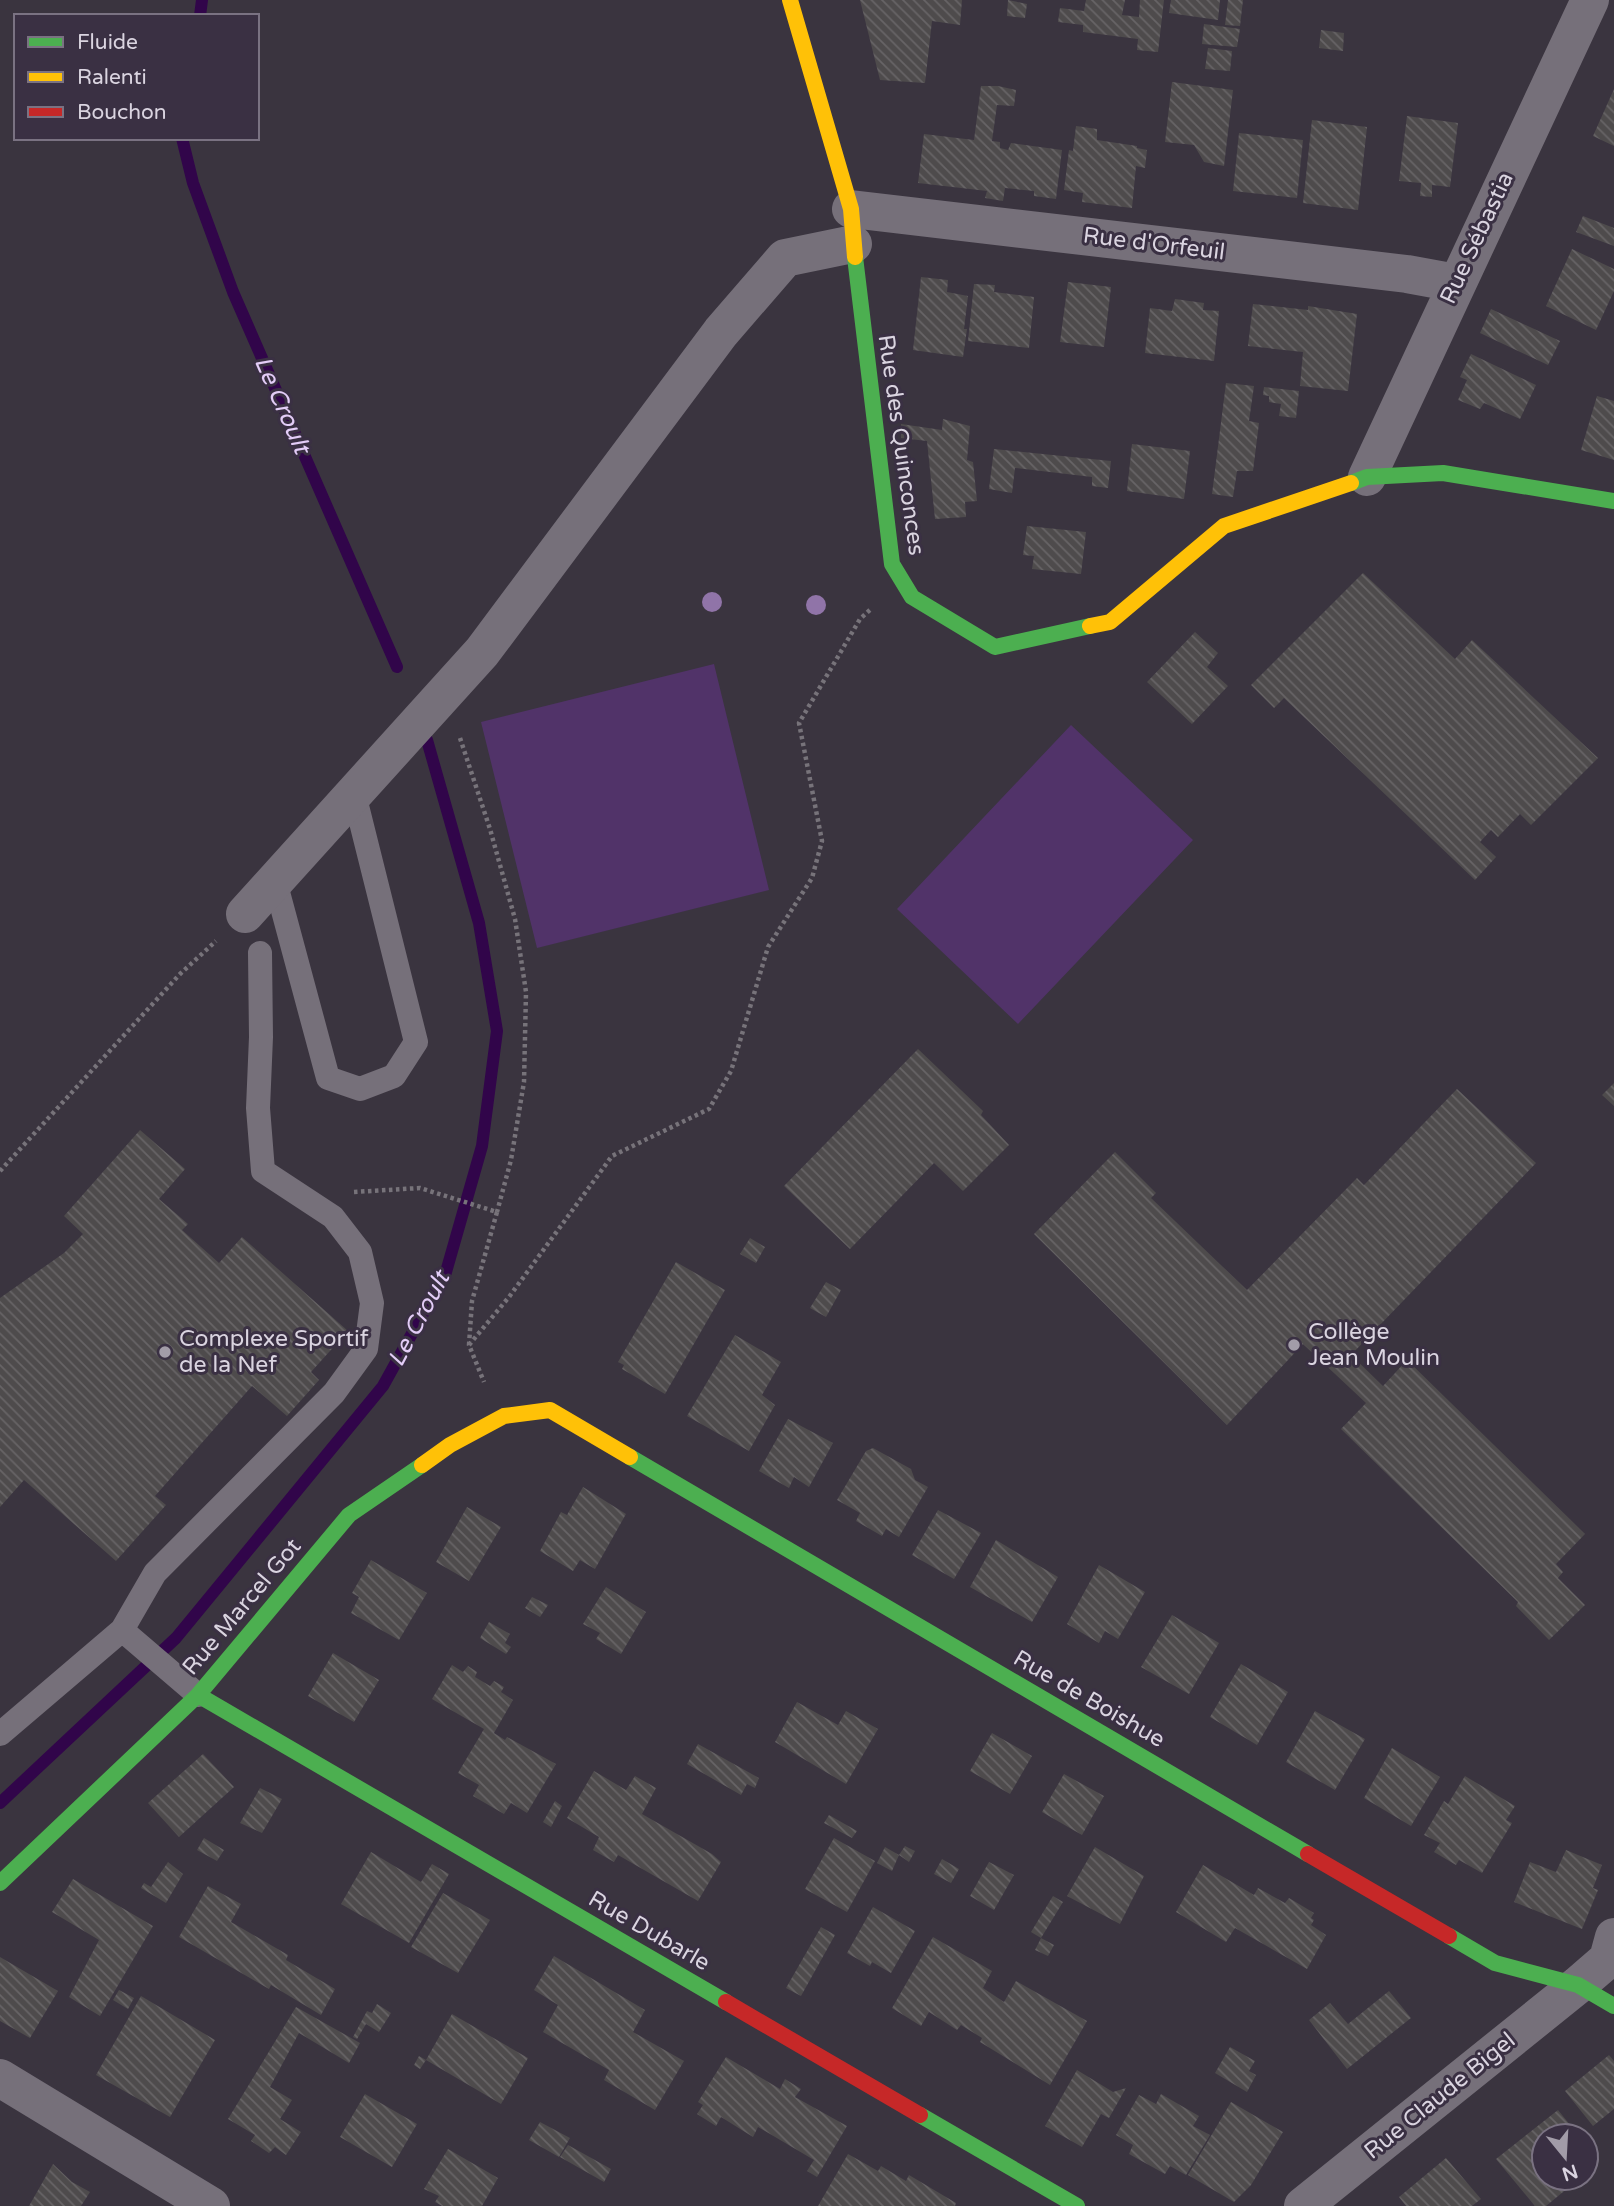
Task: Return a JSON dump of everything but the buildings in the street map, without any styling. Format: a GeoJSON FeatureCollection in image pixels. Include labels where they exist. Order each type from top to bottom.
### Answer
{"type":"FeatureCollection","features":[{"type":"Feature","properties":{"kind":"street","name":"Rue des Quinconces"},"geometry":{"type":"LineString","coordinates":[[790,0],[852,227],[892,564],[912,597],[995,647],[1110,622],[1224,526],[1367,477],[1443,473],[1614,501]]}},
{"type":"Feature","properties":{"kind":"street","name":"Rue Sébastia"},"geometry":{"type":"LineString","coordinates":[[1367,477],[1590,0]]}},
{"type":"Feature","properties":{"kind":"street","name":"Rue d'Orfeuil"},"geometry":{"type":"LineString","coordinates":[[245,914],[482,652],[721,332],[785,258],[852,227],[1407,274],[1456,283]]}},
{"type":"Feature","properties":{"kind":"street","name":"Rue Marcel Got"},"geometry":{"type":"LineString","coordinates":[[0,1883],[198,1695],[349,1515],[450,1446],[503,1416],[550,1410]]}},
{"type":"Feature","properties":{"kind":"street","name":"Rue de Boishue"},"geometry":{"type":"LineString","coordinates":[[550,1410],[1495,1962],[1578,1986],[1614,2007]]}},
{"type":"Feature","properties":{"kind":"street","name":"Rue Dubarle"},"geometry":{"type":"LineString","coordinates":[[198,1695],[1077,2206]]}},
{"type":"Feature","properties":{"kind":"street","name":"Rue Claude Bigel"},"geometry":{"type":"LineString","coordinates":[[1303,2206],[1578,1986],[1608,1959],[1614,1937]]}},
{"type":"Feature","properties":{"kind":"street"},"geometry":{"type":"LineString","coordinates":[[0,2078],[211,2206]]}},
{"type":"Feature","properties":{"kind":"lane"},"geometry":{"type":"LineString","coordinates":[[275,881],[328,1078],[360,1089],[394,1076],[416,1042],[354,794]]}},
{"type":"Feature","properties":{"kind":"lane"},"geometry":{"type":"LineString","coordinates":[[0,1734],[128,1635],[155,1573],[334,1393],[366,1349],[372,1303],[360,1252],[333,1217],[263,1171],[258,1108],[260,953]]}},
{"type":"Feature","properties":{"kind":"lane"},"geometry":{"type":"LineString","coordinates":[[128,1635],[198,1695]]}},
{"type":"Feature","properties":{"kind":"path"},"geometry":{"type":"LineString","coordinates":[[470,1345],[517,1287],[611,1156],[709,1109],[732,1071],[768,947],[812,878],[822,841],[799,723],[860,619],[902,581]]}},
{"type":"Feature","properties":{"kind":"path"},"geometry":{"type":"LineString","coordinates":[[442,696],[462,742],[490,829],[515,919],[526,992],[524,1082],[511,1160],[472,1301],[470,1345],[488,1394],[503,1416]]}},
{"type":"Feature","properties":{"kind":"path"},"geometry":{"type":"LineString","coordinates":[[0,1171],[180,974],[245,914]]}},
{"type":"Feature","properties":{"kind":"path"},"geometry":{"type":"LineString","coordinates":[[298,1194],[420,1188],[495,1211]]}},
{"type":"Feature","properties":{"kind":"shaded area"},"geometry":{"type":"Polygon","coordinates":[[[714,664],[769,890],[537,948],[481,722],[714,664]]]}},
{"type":"Feature","properties":{"kind":"shaded area"},"geometry":{"type":"Polygon","coordinates":[[[1071,725],[1193,840],[1018,1024],[897,909],[1071,725]]]}},
{"type":"Feature","properties":{"kind":"waterway","name":"Le Croult"},"geometry":{"type":"LineString","coordinates":[[200,14],[202,0]]}},
{"type":"Feature","properties":{"kind":"waterway","name":"Le Croult"},"geometry":{"type":"LineString","coordinates":[[182,140],[193,183],[233,292],[397,667]]}},
{"type":"Feature","properties":{"kind":"waterway","name":"Le Croult"},"geometry":{"type":"LineString","coordinates":[[0,1803],[176,1638],[383,1386],[446,1272],[482,1146],[497,1031],[479,923],[427,740]]}},
{"type":"Feature","properties":{"kind":"traffic: fast"},"geometry":{"type":"LineString","coordinates":[[855,257],[892,564],[912,597],[995,647],[1090,626]]}},
{"type":"Feature","properties":{"kind":"traffic: fast"},"geometry":{"type":"LineString","coordinates":[[1351,483],[1367,477],[1443,473],[1614,501]]}},
{"type":"Feature","properties":{"kind":"traffic: fast"},"geometry":{"type":"LineString","coordinates":[[630,1457],[1308,1854]]}},
{"type":"Feature","properties":{"kind":"traffic: fast"},"geometry":{"type":"LineString","coordinates":[[0,1883],[198,1695],[349,1515],[422,1465]]}},
{"type":"Feature","properties":{"kind":"traffic: fast"},"geometry":{"type":"LineString","coordinates":[[198,1695],[726,2002]]}},
{"type":"Feature","properties":{"kind":"traffic: fast"},"geometry":{"type":"LineString","coordinates":[[1449,1936],[1495,1963],[1578,1985],[1614,2006]]}},
{"type":"Feature","properties":{"kind":"traffic: fast"},"geometry":{"type":"LineString","coordinates":[[920,2115],[1077,2206]]}},
{"type":"Feature","properties":{"kind":"traffic: slow"},"geometry":{"type":"LineString","coordinates":[[790,0],[851,209],[855,257]]}},
{"type":"Feature","properties":{"kind":"traffic: slow"},"geometry":{"type":"LineString","coordinates":[[1090,626],[1110,622],[1224,526],[1351,483]]}},
{"type":"Feature","properties":{"kind":"traffic: slow"},"geometry":{"type":"LineString","coordinates":[[422,1465],[450,1445],[504,1416],[550,1410],[630,1457]]}},
{"type":"Feature","properties":{"kind":"traffic: jam"},"geometry":{"type":"LineString","coordinates":[[1308,1854],[1449,1936]]}},
{"type":"Feature","properties":{"kind":"traffic: jam"},"geometry":{"type":"LineString","coordinates":[[726,2002],[920,2115]]}},
{"type":"Feature","properties":{"kind":"place","name":"Collège Jean Moulin"},"geometry":{"type":"Point","coordinates":[1294,1345]}},
{"type":"Feature","properties":{"kind":"place","name":"Complexe Sportif de la Nef"},"geometry":{"type":"Point","coordinates":[165,1352]}}]}
